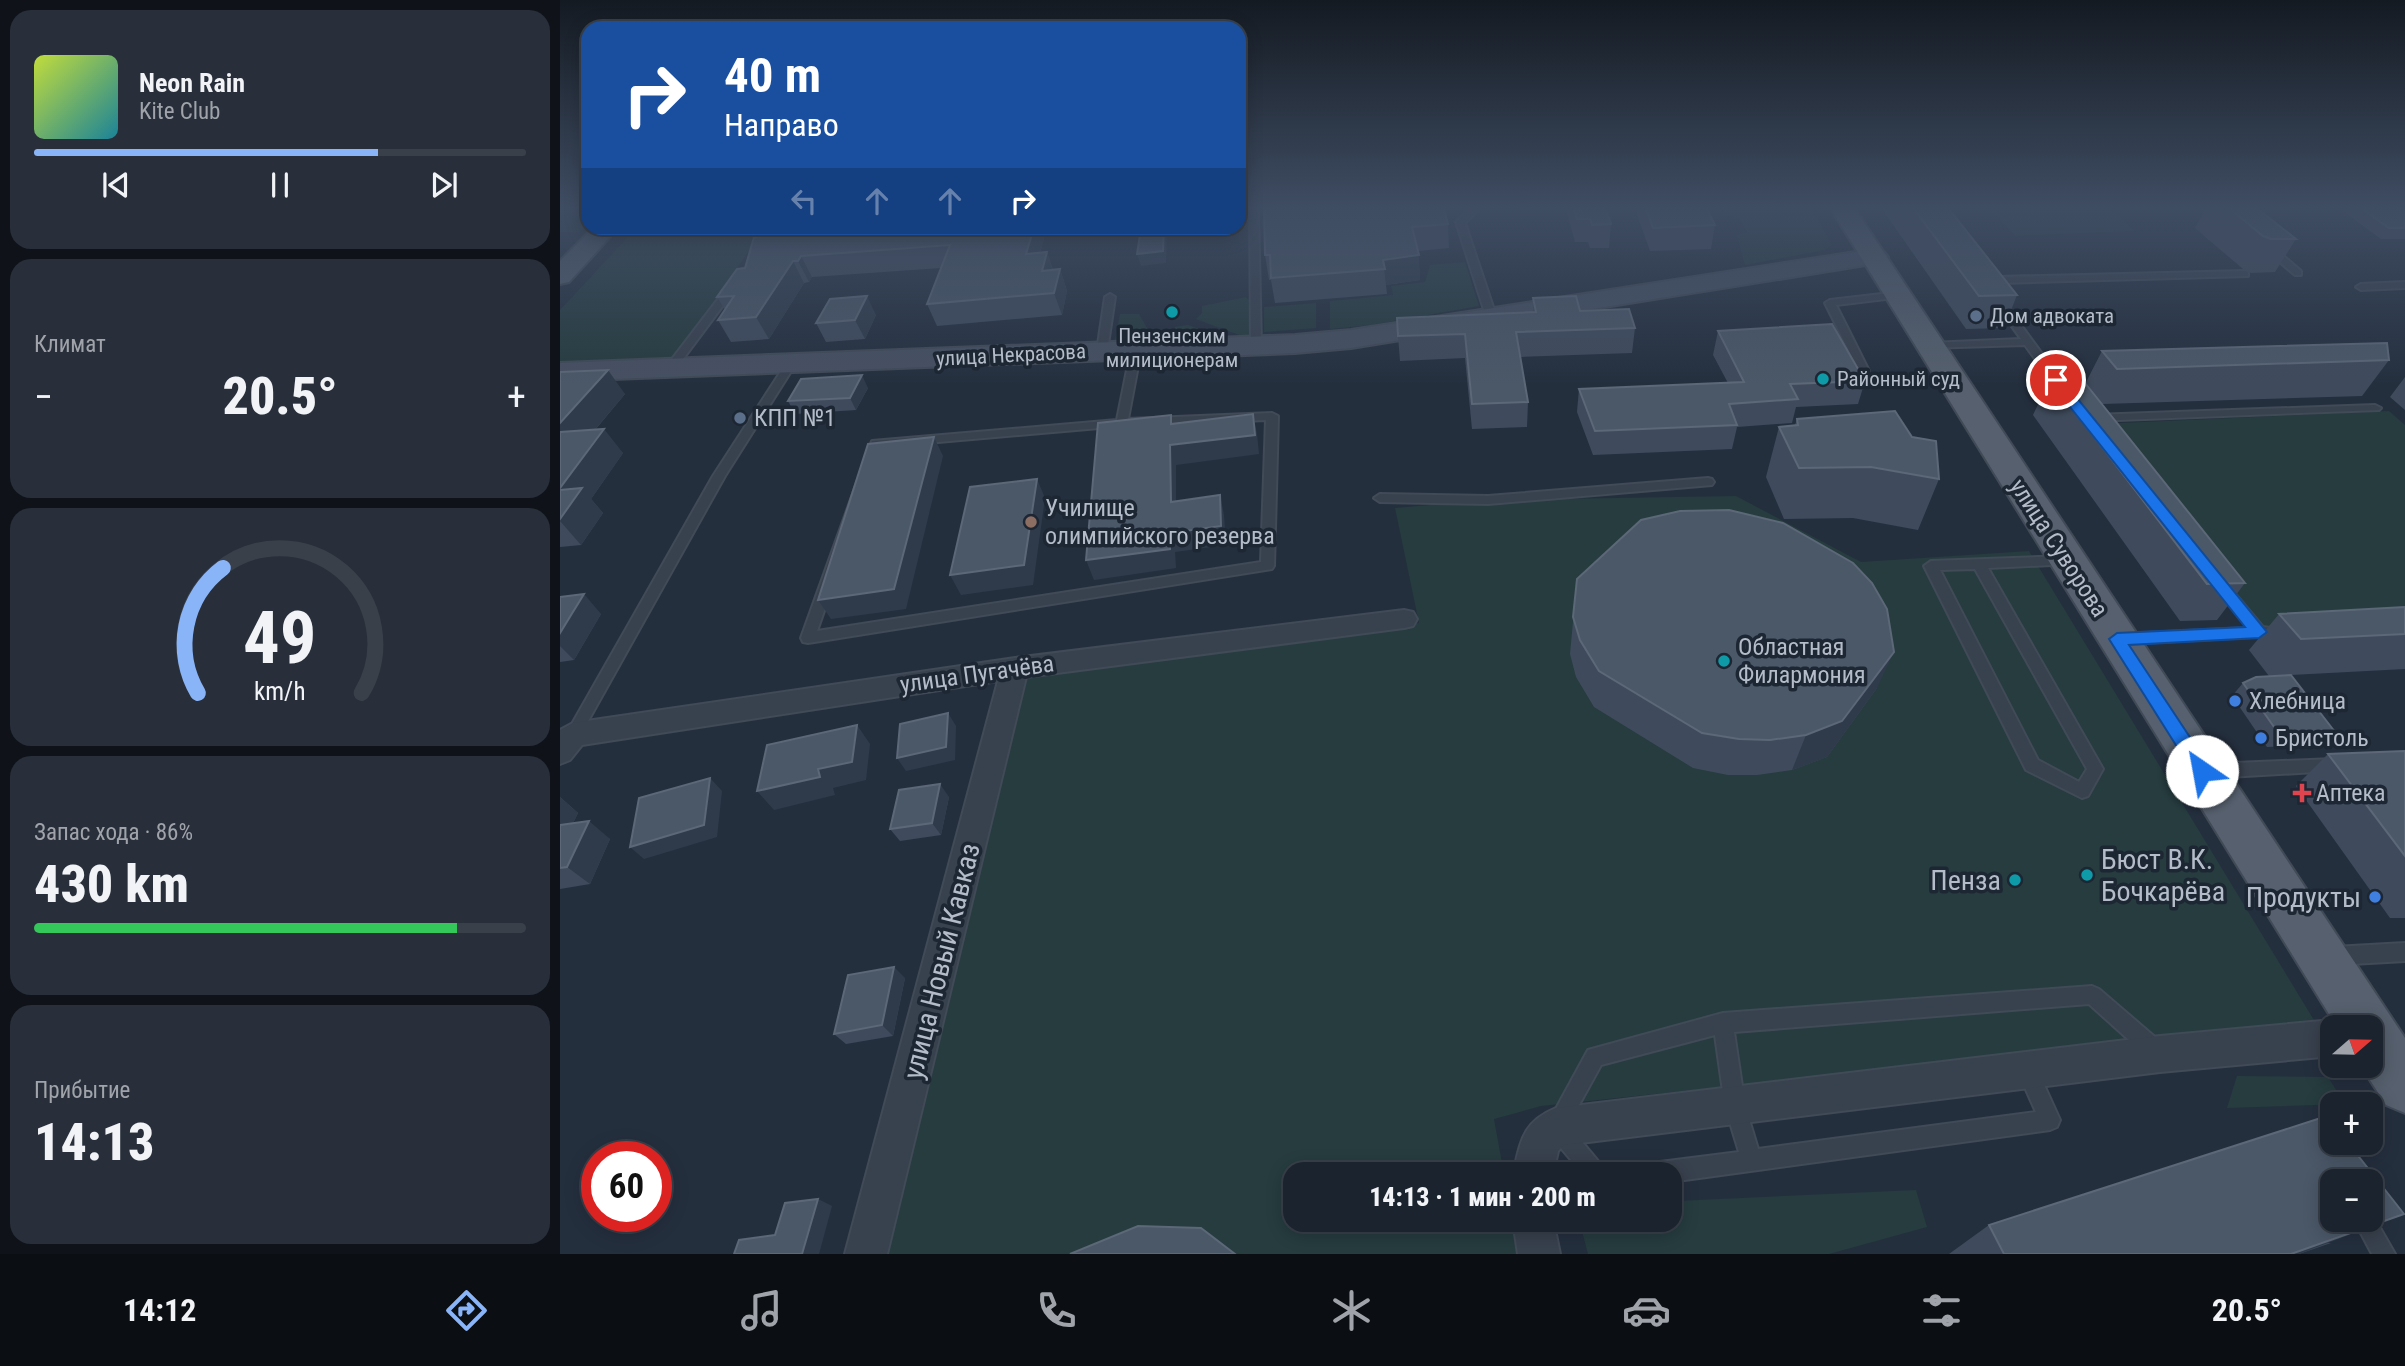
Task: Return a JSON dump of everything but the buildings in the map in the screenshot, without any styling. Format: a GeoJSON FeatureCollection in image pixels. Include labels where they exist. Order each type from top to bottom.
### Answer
{"type":"FeatureCollection","features":[{"type":"Feature","properties":{"kind":"main road","name":"улица Некрасова"},"geometry":{"type":"LineString","coordinates":[[560,372],[790,365],[1351,339],[1807,268]]}},
{"type":"Feature","properties":{"kind":"main road","name":"улица Суворова"},"geometry":{"type":"LineString","coordinates":[[1882,268],[2359,1015]]}},
{"type":"Feature","properties":{"kind":"main road"},"geometry":{"type":"LineString","coordinates":[[2384,1054],[2405,1086]]}},
{"type":"Feature","properties":{"kind":"street","name":"улица Пугачёва"},"geometry":{"type":"LineString","coordinates":[[566,743],[1015,668],[1404,620]]}},
{"type":"Feature","properties":{"kind":"street","name":"улица Новый Кавказ"},"geometry":{"type":"LineString","coordinates":[[866,1254],[1015,668]]}},
{"type":"Feature","properties":{"kind":"street"},"geometry":{"type":"LineString","coordinates":[[1543,1147],[1735,1106],[2160,1054],[2320,1039]]}},
{"type":"Feature","properties":{"kind":"street"},"geometry":{"type":"LineString","coordinates":[[1535,1232],[1539,1254]]}},
{"type":"Feature","properties":{"kind":"lane"},"geometry":{"type":"LineString","coordinates":[[1255,268],[1256,345]]}},
{"type":"Feature","properties":{"kind":"lane"},"geometry":{"type":"LineString","coordinates":[[1475,268],[1491,316]]}},
{"type":"Feature","properties":{"kind":"lane"},"geometry":{"type":"LineString","coordinates":[[2292,268],[2298,273]]}},
{"type":"Feature","properties":{"kind":"lane"},"geometry":{"type":"LineString","coordinates":[[1979,274],[2094,429]]}},
{"type":"Feature","properties":{"kind":"lane"},"geometry":{"type":"LineString","coordinates":[[1988,284],[1998,279],[2245,274]]}},
{"type":"Feature","properties":{"kind":"lane"},"geometry":{"type":"LineString","coordinates":[[670,369],[737,280]]}},
{"type":"Feature","properties":{"kind":"lane"},"geometry":{"type":"LineString","coordinates":[[2361,287],[2405,285]]}},
{"type":"Feature","properties":{"kind":"lane"},"geometry":{"type":"LineString","coordinates":[[1864,371],[1830,303],[1899,295]]}},
{"type":"Feature","properties":{"kind":"lane"},"geometry":{"type":"LineString","coordinates":[[1102,351],[1110,297]]}},
{"type":"Feature","properties":{"kind":"lane"},"geometry":{"type":"LineString","coordinates":[[1930,346],[2027,342]]}},
{"type":"Feature","properties":{"kind":"lane"},"geometry":{"type":"LineString","coordinates":[[1122,423],[1136,350]]}},
{"type":"Feature","properties":{"kind":"lane"},"geometry":{"type":"LineString","coordinates":[[566,743],[719,476],[790,365]]}},
{"type":"Feature","properties":{"kind":"lane"},"geometry":{"type":"LineString","coordinates":[[2085,418],[2375,408]]}},
{"type":"Feature","properties":{"kind":"lane"},"geometry":{"type":"LineString","coordinates":[[1272,415],[1267,566],[808,638],[876,444],[1122,423],[1272,415]]}},
{"type":"Feature","properties":{"kind":"lane"},"geometry":{"type":"LineString","coordinates":[[1380,498],[1488,500],[1708,482]]}},
{"type":"Feature","properties":{"kind":"lane"},"geometry":{"type":"LineString","coordinates":[[1979,564],[2095,769],[2082,791],[2032,765],[1931,566],[1979,564],[2068,561]]}},
{"type":"Feature","properties":{"kind":"lane"},"geometry":{"type":"LineString","coordinates":[[2215,579],[2259,632]]}},
{"type":"Feature","properties":{"kind":"lane"},"geometry":{"type":"LineString","coordinates":[[2117,639],[2285,631]]}},
{"type":"Feature","properties":{"kind":"lane"},"geometry":{"type":"LineString","coordinates":[[2202,771],[2349,764]]}},
{"type":"Feature","properties":{"kind":"lane"},"geometry":{"type":"LineString","coordinates":[[2322,957],[2405,952]]}},
{"type":"Feature","properties":{"kind":"lane"},"geometry":{"type":"LineString","coordinates":[[1572,1162],[1543,1147],[1595,1057],[1723,1023],[2092,995],[2160,1054]]}},
{"type":"Feature","properties":{"kind":"lane"},"geometry":{"type":"LineString","coordinates":[[1723,1023],[1735,1106],[1752,1162]]}},
{"type":"Feature","properties":{"kind":"lane"},"geometry":{"type":"LineString","coordinates":[[1682,1170],[2050,1120],[2028,1070]]}},
{"type":"Feature","properties":{"kind":"lane"},"geometry":{"type":"LineString","coordinates":[[2372,1232],[2384,1254]]}},
{"type":"Feature","properties":{"kind":"green space"},"geometry":{"type":"Polygon","coordinates":[[[600,268],[737,268],[676,358],[560,364],[560,310],[600,268]]]}},
{"type":"Feature","properties":{"kind":"green space"},"geometry":{"type":"Polygon","coordinates":[[[1429,268],[1467,268],[1479,306],[1371,325],[1330,329],[1330,301],[1393,295],[1391,286],[1425,282],[1429,268]]]}},
{"type":"Feature","properties":{"kind":"green space"},"geometry":{"type":"Polygon","coordinates":[[[1246,297],[1250,301],[1250,339],[1196,319],[1202,313],[1202,306],[1246,297]]]}},
{"type":"Feature","properties":{"kind":"green space"},"geometry":{"type":"Polygon","coordinates":[[[1316,303],[1316,328],[1264,332],[1264,307],[1316,303]]]}},
{"type":"Feature","properties":{"kind":"green space"},"geometry":{"type":"Polygon","coordinates":[[[1120,314],[1139,314],[1147,328],[1161,333],[1158,345],[1114,346],[1120,314]]]}},
{"type":"Feature","properties":{"kind":"green space"},"geometry":{"type":"Polygon","coordinates":[[[1188,325],[1239,343],[1172,344],[1175,327],[1188,325]]]}},
{"type":"Feature","properties":{"kind":"green space"},"geometry":{"type":"Polygon","coordinates":[[[2389,411],[2405,425],[2405,617],[2260,627],[2097,424],[2389,411]]]}},
{"type":"Feature","properties":{"kind":"green space"},"geometry":{"type":"Polygon","coordinates":[[[1736,496],[1861,562],[2029,551],[2317,1025],[1541,1106],[1494,1119],[1502,1162],[1283,1162],[1283,1232],[1514,1232],[1519,1254],[873,1254],[1021,678],[1419,623],[1395,508],[1488,500],[1736,496]]]}},
{"type":"Feature","properties":{"kind":"green space"},"geometry":{"type":"Polygon","coordinates":[[[2237,1076],[2329,1078],[2337,1092],[2320,1092],[2320,1105],[2227,1108],[2237,1076]]]}},
{"type":"Feature","properties":{"kind":"green space"},"geometry":{"type":"Polygon","coordinates":[[[1916,1190],[1927,1227],[1829,1254],[1588,1254],[1582,1232],[1682,1232],[1682,1201],[1916,1190]]]}},
{"type":"Feature","properties":{"kind":"place","name":"Пензенским милиционерам"},"geometry":{"type":"Point","coordinates":[1172,312]}},
{"type":"Feature","properties":{"kind":"place","name":"Дом адвоката"},"geometry":{"type":"Point","coordinates":[1976,316]}},
{"type":"Feature","properties":{"kind":"place","name":"Районный суд"},"geometry":{"type":"Point","coordinates":[1823,379]}},
{"type":"Feature","properties":{"kind":"place","name":"КПП №1"},"geometry":{"type":"Point","coordinates":[740,418]}},
{"type":"Feature","properties":{"kind":"place","name":"Училище олимпийского резерва"},"geometry":{"type":"Point","coordinates":[1031,522]}},
{"type":"Feature","properties":{"kind":"place","name":"Областная Филармония"},"geometry":{"type":"Point","coordinates":[1724,661]}},
{"type":"Feature","properties":{"kind":"place","name":"Хлебница"},"geometry":{"type":"Point","coordinates":[2235,701]}},
{"type":"Feature","properties":{"kind":"place","name":"Бристоль"},"geometry":{"type":"Point","coordinates":[2261,738]}},
{"type":"Feature","properties":{"kind":"place","name":"Аптека"},"geometry":{"type":"Point","coordinates":[2302,793]}},
{"type":"Feature","properties":{"kind":"place","name":"Бюст В.К. Бочкарёва"},"geometry":{"type":"Point","coordinates":[2087,875]}},
{"type":"Feature","properties":{"kind":"place","name":"Пенза"},"geometry":{"type":"Point","coordinates":[2015,880]}},
{"type":"Feature","properties":{"kind":"place","name":"Продукты"},"geometry":{"type":"Point","coordinates":[2375,897]}},
{"type":"Feature","properties":{"kind":"route"},"geometry":{"type":"LineString","coordinates":[[2056,380],[2259,632],[2117,639],[2202,771]]}}]}
